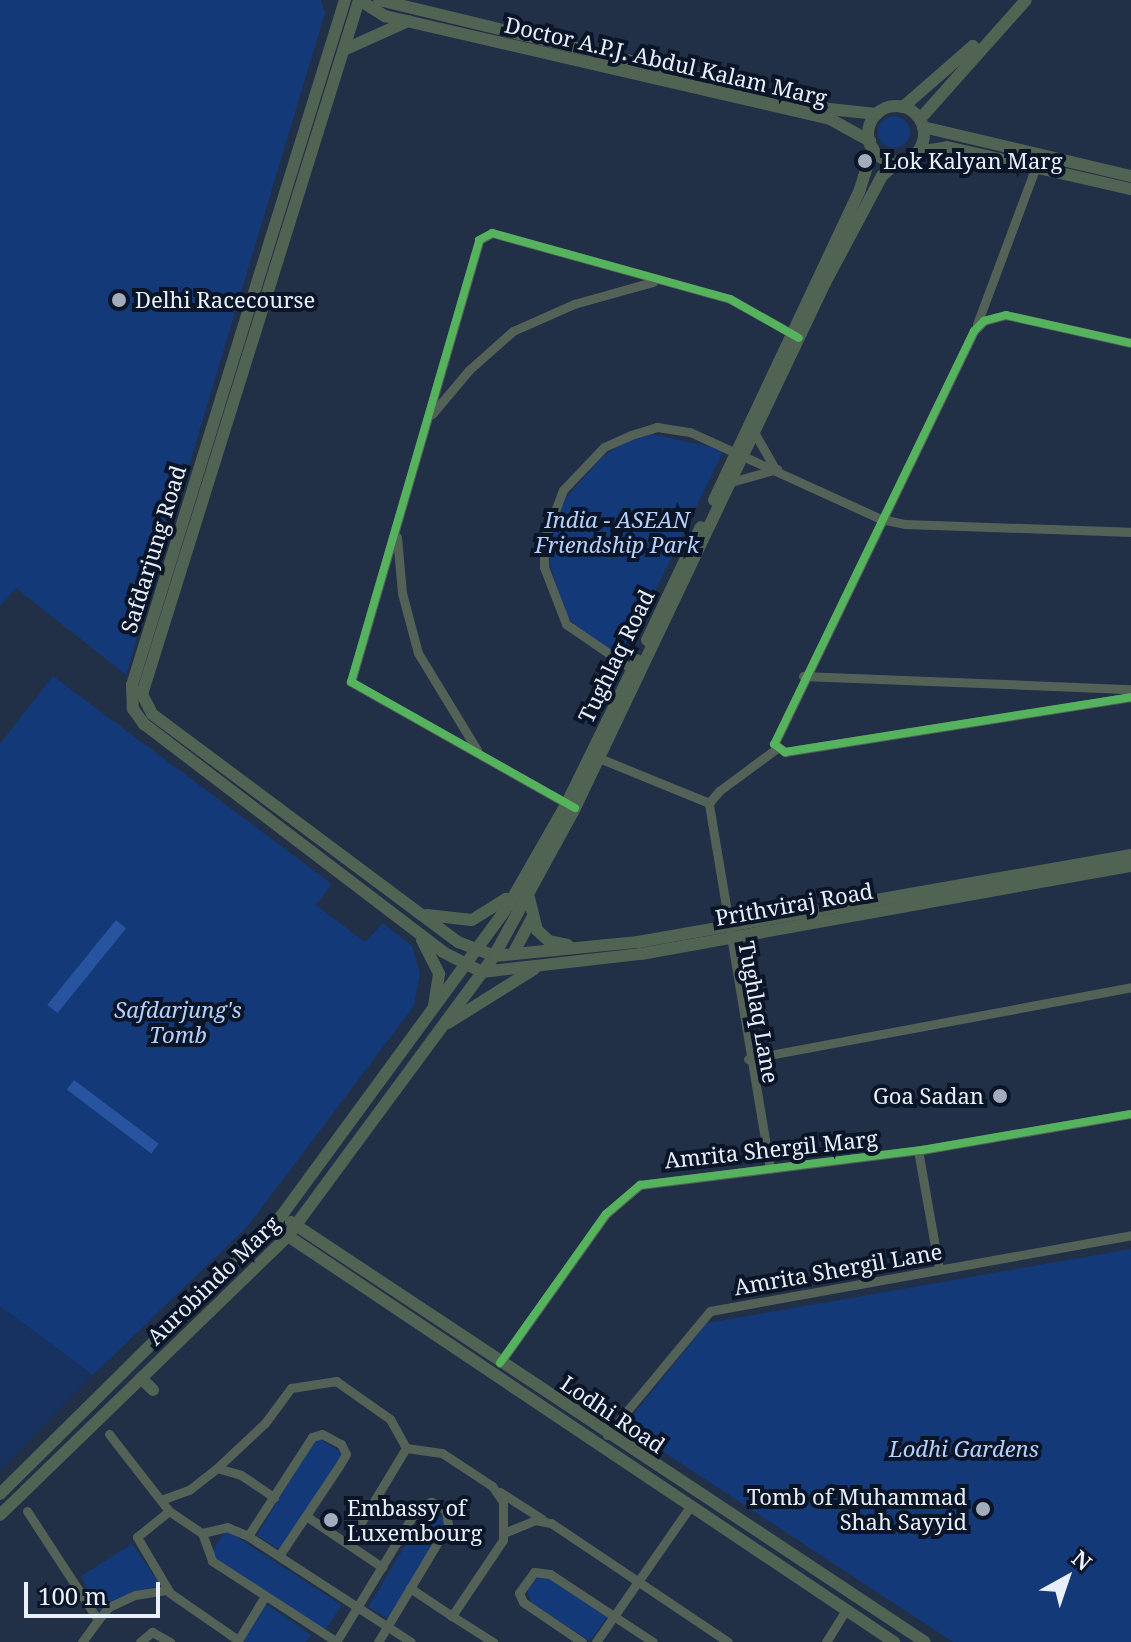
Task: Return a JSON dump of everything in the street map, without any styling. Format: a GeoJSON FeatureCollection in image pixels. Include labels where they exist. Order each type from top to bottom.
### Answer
{"type":"FeatureCollection","features":[{"type":"Feature","properties":{"kind":"main road"},"geometry":{"type":"LineString","coordinates":[[335,0],[338,24]]}},
{"type":"Feature","properties":{"kind":"main road","name":"Safdarjung Road"},"geometry":{"type":"LineString","coordinates":[[345,0],[132,685],[133,709],[144,724],[464,967]]}},
{"type":"Feature","properties":{"kind":"main road","name":"Safdarjung Road"},"geometry":{"type":"LineString","coordinates":[[359,0],[348,48],[142,694],[152,714],[475,952]]}},
{"type":"Feature","properties":{"kind":"main road","name":"Doctor A.P.J. Abdul Kalam Marg"},"geometry":{"type":"LineString","coordinates":[[359,0],[385,16],[408,21],[430,21],[829,109],[877,114]]}},
{"type":"Feature","properties":{"kind":"main road","name":"Doctor A.P.J. Abdul Kalam Marg"},"geometry":{"type":"LineString","coordinates":[[379,0],[397,4],[430,21],[830,119],[871,145]]}},
{"type":"Feature","properties":{"kind":"main road"},"geometry":{"type":"LineString","coordinates":[[1016,0],[903,107],[877,114],[871,145],[882,157],[898,161],[917,152],[959,144],[1131,176]]}},
{"type":"Feature","properties":{"kind":"main road"},"geometry":{"type":"LineString","coordinates":[[917,152],[921,123],[1026,0]]}},
{"type":"Feature","properties":{"kind":"main road"},"geometry":{"type":"LineString","coordinates":[[348,48],[408,21]]}},
{"type":"Feature","properties":{"kind":"main road"},"geometry":{"type":"LineString","coordinates":[[903,107],[921,123],[959,144],[1131,189]]}},
{"type":"Feature","properties":{"kind":"main road","name":"Tughlaq Road"},"geometry":{"type":"LineString","coordinates":[[482,972],[529,898],[740,452],[859,192],[871,145]]}},
{"type":"Feature","properties":{"kind":"main road","name":"Tughlaq Road"},"geometry":{"type":"LineString","coordinates":[[464,967],[571,806],[599,758],[636,672],[731,482],[740,452],[754,432],[795,335],[870,198],[898,161]]}},
{"type":"Feature","properties":{"kind":"main road","name":"Prithviraj Road"},"geometry":{"type":"LineString","coordinates":[[464,967],[482,972],[541,966],[1131,855]]}},
{"type":"Feature","properties":{"kind":"main road"},"geometry":{"type":"LineString","coordinates":[[342,875],[351,863]]}},
{"type":"Feature","properties":{"kind":"main road","name":"Prithviraj Road"},"geometry":{"type":"LineString","coordinates":[[475,952],[494,956],[726,931],[1131,866]]}},
{"type":"Feature","properties":{"kind":"main road"},"geometry":{"type":"LineString","coordinates":[[420,914],[472,920],[496,909],[517,889]]}},
{"type":"Feature","properties":{"kind":"main road"},"geometry":{"type":"LineString","coordinates":[[529,898],[532,918],[543,937],[579,946]]}},
{"type":"Feature","properties":{"kind":"main road"},"geometry":{"type":"LineString","coordinates":[[513,954],[532,918]]}},
{"type":"Feature","properties":{"kind":"main road"},"geometry":{"type":"LineString","coordinates":[[417,932],[439,974],[431,1012]]}},
{"type":"Feature","properties":{"kind":"main road"},"geometry":{"type":"LineString","coordinates":[[443,1027],[541,966]]}},
{"type":"Feature","properties":{"kind":"main road","name":"Aurobindo Marg"},"geometry":{"type":"LineString","coordinates":[[0,1494],[278,1220],[464,967]]}},
{"type":"Feature","properties":{"kind":"main road","name":"Aurobindo Marg"},"geometry":{"type":"LineString","coordinates":[[0,1515],[287,1237],[482,972]]}},
{"type":"Feature","properties":{"kind":"main road","name":"Lodhi Road"},"geometry":{"type":"LineString","coordinates":[[278,1220],[296,1226],[607,1435],[925,1642]]}},
{"type":"Feature","properties":{"kind":"main road","name":"Lodhi Road"},"geometry":{"type":"LineString","coordinates":[[278,1220],[287,1237],[894,1642]]}},
{"type":"Feature","properties":{"kind":"main road"},"geometry":{"type":"LineString","coordinates":[[141,1378],[153,1390]]}},
{"type":"Feature","properties":{"kind":"main road"},"geometry":{"type":"LineString","coordinates":[[3,1471],[14,1480]]}},
{"type":"Feature","properties":{"kind":"street"},"geometry":{"type":"LineString","coordinates":[[776,749],[775,739],[803,676],[974,331],[1036,166]]}},
{"type":"Feature","properties":{"kind":"street"},"geometry":{"type":"LineString","coordinates":[[571,806],[353,686],[396,529],[484,234],[730,299],[795,335]]}},
{"type":"Feature","properties":{"kind":"street"},"geometry":{"type":"LineString","coordinates":[[430,416],[469,370],[513,331],[574,304],[657,282]]}},
{"type":"Feature","properties":{"kind":"street"},"geometry":{"type":"LineString","coordinates":[[974,331],[984,321],[1006,315],[1131,343]]}},
{"type":"Feature","properties":{"kind":"street"},"geometry":{"type":"LineString","coordinates":[[636,672],[582,640],[555,608],[544,567],[550,514],[581,467],[604,447],[657,427],[690,432],[740,452],[881,519],[905,524],[1131,532]]}},
{"type":"Feature","properties":{"kind":"street"},"geometry":{"type":"LineString","coordinates":[[754,432],[777,469]]}},
{"type":"Feature","properties":{"kind":"street"},"geometry":{"type":"LineString","coordinates":[[731,482],[777,469]]}},
{"type":"Feature","properties":{"kind":"street"},"geometry":{"type":"LineString","coordinates":[[396,529],[402,593],[418,653],[481,755]]}},
{"type":"Feature","properties":{"kind":"street"},"geometry":{"type":"LineString","coordinates":[[803,676],[1131,689]]}},
{"type":"Feature","properties":{"kind":"street"},"geometry":{"type":"LineString","coordinates":[[776,749],[785,752],[1131,697]]}},
{"type":"Feature","properties":{"kind":"street"},"geometry":{"type":"LineString","coordinates":[[599,758],[709,803],[719,791],[776,749]]}},
{"type":"Feature","properties":{"kind":"street","name":"Tughlaq Lane"},"geometry":{"type":"LineString","coordinates":[[709,803],[726,931],[770,1169]]}},
{"type":"Feature","properties":{"kind":"street"},"geometry":{"type":"LineString","coordinates":[[748,1059],[1131,987]]}},
{"type":"Feature","properties":{"kind":"street","name":"Amrita Shergil Marg"},"geometry":{"type":"LineString","coordinates":[[500,1363],[623,1196],[661,1179],[918,1150],[1131,1114]]}},
{"type":"Feature","properties":{"kind":"street"},"geometry":{"type":"LineString","coordinates":[[918,1150],[939,1269]]}},
{"type":"Feature","properties":{"kind":"street","name":"Amrita Shergil Lane"},"geometry":{"type":"LineString","coordinates":[[607,1435],[710,1311],[1131,1235]]}},
{"type":"Feature","properties":{"kind":"street"},"geometry":{"type":"LineString","coordinates":[[161,1500],[189,1490],[217,1468],[265,1423],[291,1388],[329,1380],[345,1385],[390,1419],[406,1448]]}},
{"type":"Feature","properties":{"kind":"street"},"geometry":{"type":"LineString","coordinates":[[109,1434],[169,1511],[202,1533],[212,1561],[336,1642],[417,1509],[431,1502],[439,1505],[446,1511],[448,1525],[378,1642]]}},
{"type":"Feature","properties":{"kind":"street"},"geometry":{"type":"LineString","coordinates":[[248,1536],[312,1437],[328,1436],[346,1454],[279,1556]]}},
{"type":"Feature","properties":{"kind":"street"},"geometry":{"type":"LineString","coordinates":[[406,1448],[442,1453],[728,1642]]}},
{"type":"Feature","properties":{"kind":"street"},"geometry":{"type":"LineString","coordinates":[[348,1544],[406,1448]]}},
{"type":"Feature","properties":{"kind":"street"},"geometry":{"type":"LineString","coordinates":[[217,1468],[241,1475],[274,1497]]}},
{"type":"Feature","properties":{"kind":"street"},"geometry":{"type":"LineString","coordinates":[[497,1490],[506,1532]]}},
{"type":"Feature","properties":{"kind":"street"},"geometry":{"type":"LineString","coordinates":[[596,1642],[689,1508]]}},
{"type":"Feature","properties":{"kind":"street"},"geometry":{"type":"LineString","coordinates":[[27,1511],[98,1620]]}},
{"type":"Feature","properties":{"kind":"street"},"geometry":{"type":"LineString","coordinates":[[169,1511],[137,1537],[168,1590],[237,1641],[265,1596]]}},
{"type":"Feature","properties":{"kind":"street"},"geometry":{"type":"LineString","coordinates":[[306,1516],[382,1567]]}},
{"type":"Feature","properties":{"kind":"street"},"geometry":{"type":"LineString","coordinates":[[452,1616],[506,1532],[543,1520]]}},
{"type":"Feature","properties":{"kind":"street"},"geometry":{"type":"LineString","coordinates":[[202,1533],[227,1527],[248,1536],[411,1642]]}},
{"type":"Feature","properties":{"kind":"street"},"geometry":{"type":"LineString","coordinates":[[582,1642],[523,1602],[519,1593],[534,1572],[544,1570],[653,1642]]}},
{"type":"Feature","properties":{"kind":"street"},"geometry":{"type":"LineString","coordinates":[[410,1588],[493,1642]]}},
{"type":"Feature","properties":{"kind":"street"},"geometry":{"type":"LineString","coordinates":[[82,1642],[109,1607],[135,1595],[168,1590]]}},
{"type":"Feature","properties":{"kind":"street"},"geometry":{"type":"LineString","coordinates":[[826,1642],[845,1611]]}},
{"type":"Feature","properties":{"kind":"street"},"geometry":{"type":"LineString","coordinates":[[140,1642],[152,1632],[170,1642]]}},
{"type":"Feature","properties":{"kind":"street"},"geometry":{"type":"LineString","coordinates":[[315,1642],[322,1633]]}},
{"type":"Feature","properties":{"kind":"shaded area"},"geometry":{"type":"Polygon","coordinates":[[[116,920],[126,928],[58,1013],[47,1005],[116,920]]]}},
{"type":"Feature","properties":{"kind":"shaded area"},"geometry":{"type":"Polygon","coordinates":[[[74,1080],[159,1144],[151,1153],[67,1090],[74,1080]]]}},
{"type":"Feature","properties":{"kind":"shaded area"},"geometry":{"type":"Polygon","coordinates":[[[0,1306],[93,1375],[0,1470],[0,1306]]]}},
{"type":"Feature","properties":{"kind":"green space","name":"Delhi Racecourse"},"geometry":{"type":"Polygon","coordinates":[[[0,0],[321,0],[325,13],[126,675],[16,588],[0,606],[0,0]]]}},
{"type":"Feature","properties":{"kind":"green space"},"geometry":{"type":"Polygon","coordinates":[[[894,116],[905,121],[910,132],[905,143],[894,148],[883,143],[878,132],[883,121],[894,116]]]}},
{"type":"Feature","properties":{"kind":"green space","name":"India - ASEAN Friendship Park"},"geometry":{"type":"Polygon","coordinates":[[[652,434],[724,450],[622,659],[585,637],[565,613],[550,564],[552,532],[562,502],[602,457],[623,443],[652,434]]]}},
{"type":"Feature","properties":{"kind":"green space","name":"Safdarjung's Tomb"},"geometry":{"type":"Polygon","coordinates":[[[53,676],[332,884],[316,905],[365,942],[383,923],[412,946],[420,973],[414,1006],[247,1227],[93,1375],[0,1306],[0,744],[53,676]]]}},
{"type":"Feature","properties":{"kind":"green space","name":"Lodhi Gardens"},"geometry":{"type":"Polygon","coordinates":[[[1131,1249],[1131,1642],[953,1642],[624,1426],[707,1323],[1131,1249]]]}},
{"type":"Feature","properties":{"kind":"green space"},"geometry":{"type":"Polygon","coordinates":[[[316,1437],[343,1453],[283,1552],[257,1536],[316,1437]]]}},
{"type":"Feature","properties":{"kind":"green space"},"geometry":{"type":"Polygon","coordinates":[[[427,1509],[447,1521],[388,1619],[368,1607],[427,1509]]]}},
{"type":"Feature","properties":{"kind":"green space"},"geometry":{"type":"Polygon","coordinates":[[[226,1530],[342,1605],[325,1631],[209,1556],[226,1530]]]}},
{"type":"Feature","properties":{"kind":"green space"},"geometry":{"type":"Polygon","coordinates":[[[132,1544],[161,1586],[134,1591],[99,1611],[81,1576],[132,1544]]]}},
{"type":"Feature","properties":{"kind":"green space"},"geometry":{"type":"Polygon","coordinates":[[[542,1573],[607,1617],[593,1637],[588,1640],[531,1602],[527,1590],[542,1573]]]}},
{"type":"Feature","properties":{"kind":"green space"},"geometry":{"type":"Polygon","coordinates":[[[266,1604],[311,1635],[306,1642],[243,1642],[266,1604]]]}},
{"type":"Feature","properties":{"kind":"cycle path"},"geometry":{"type":"LineString","coordinates":[[575,808],[351,682],[479,240],[492,233],[730,299],[799,338]]}},
{"type":"Feature","properties":{"kind":"cycle path"},"geometry":{"type":"LineString","coordinates":[[1131,343],[1006,315],[984,321],[974,331],[774,744],[785,752],[1131,697]]}},
{"type":"Feature","properties":{"kind":"cycle path"},"geometry":{"type":"LineString","coordinates":[[500,1363],[606,1214],[640,1185],[922,1150],[1131,1114]]}},
{"type":"Feature","properties":{"kind":"place","name":"Lok Kalyan Marg"},"geometry":{"type":"Point","coordinates":[865,161]}},
{"type":"Feature","properties":{"kind":"place","name":"Delhi Racecourse"},"geometry":{"type":"Point","coordinates":[119,300]}},
{"type":"Feature","properties":{"kind":"place","name":"Goa Sadan"},"geometry":{"type":"Point","coordinates":[1000,1096]}},
{"type":"Feature","properties":{"kind":"place","name":"Tomb of Muhammad Shah Sayyid"},"geometry":{"type":"Point","coordinates":[983,1509]}},
{"type":"Feature","properties":{"kind":"place","name":"Embassy of Luxembourg"},"geometry":{"type":"Point","coordinates":[331,1520]}}]}
